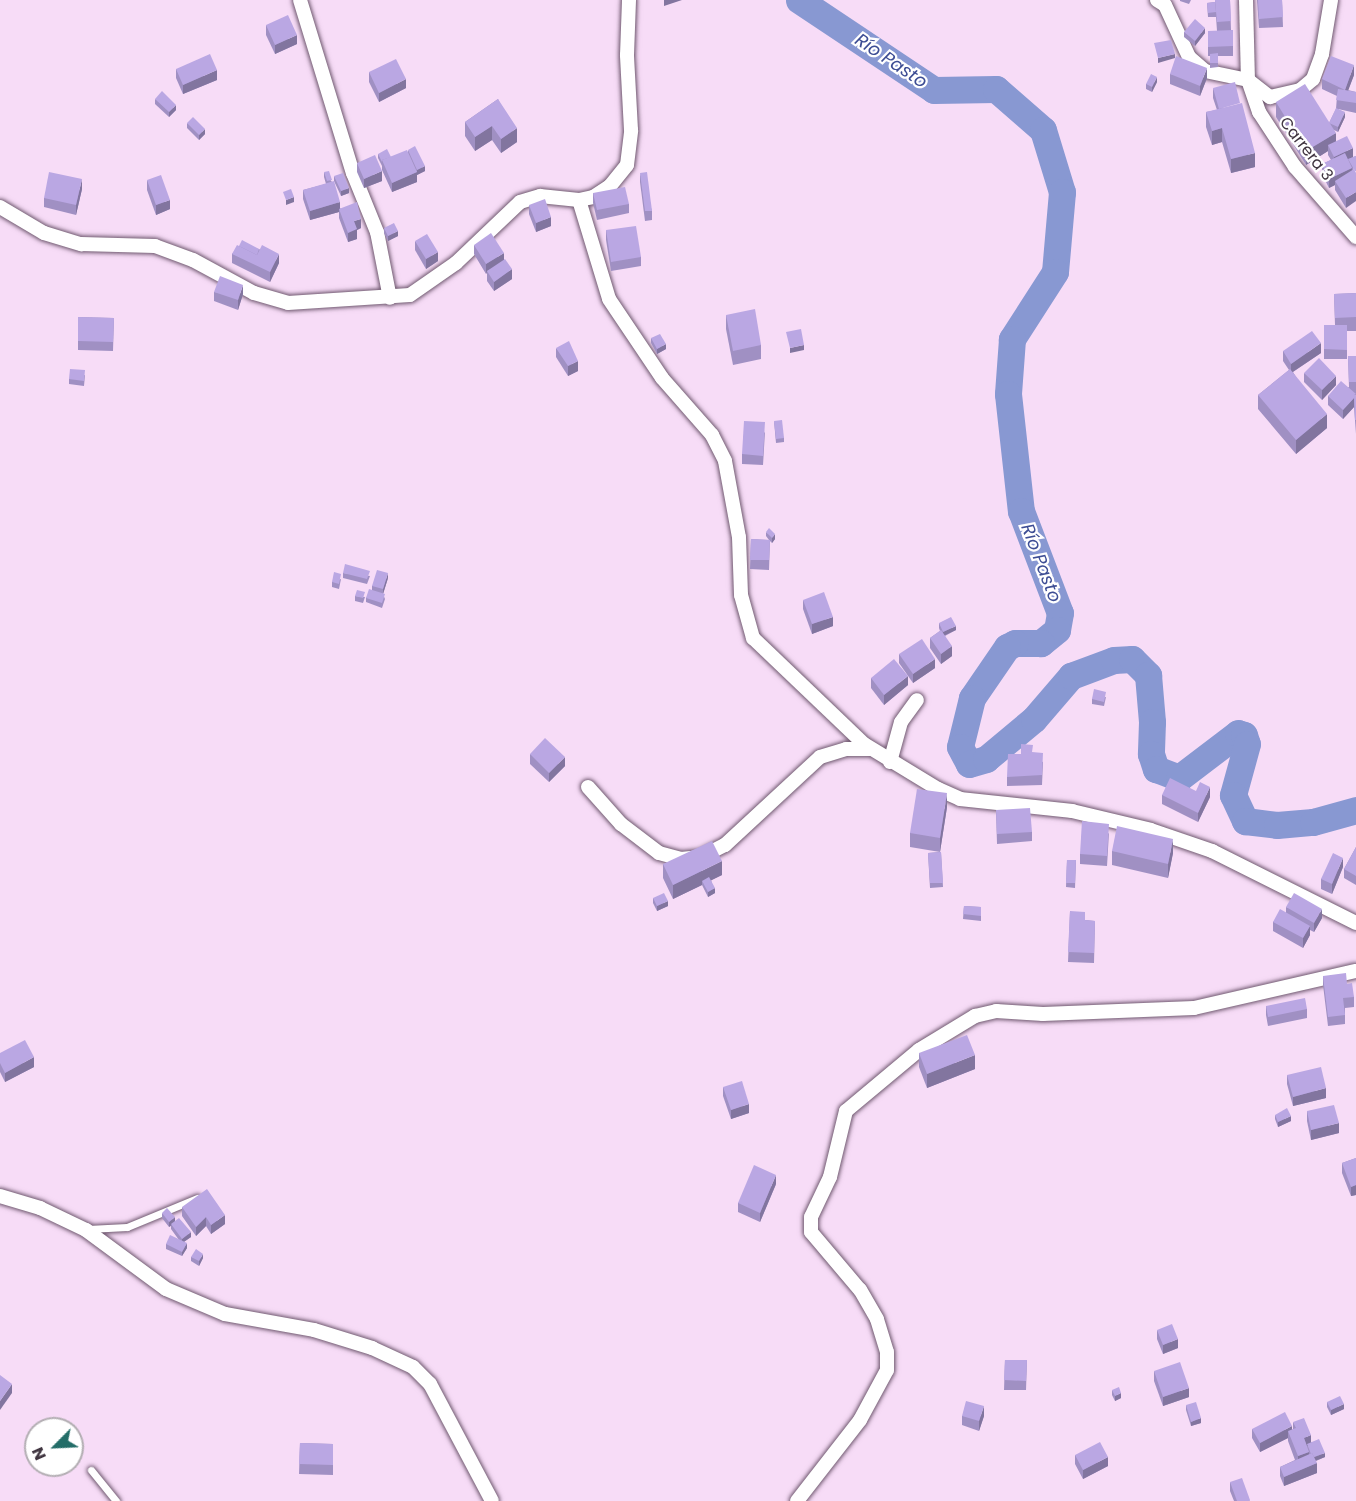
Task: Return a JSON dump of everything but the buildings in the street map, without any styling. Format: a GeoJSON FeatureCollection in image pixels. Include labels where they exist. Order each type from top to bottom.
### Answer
{"type":"FeatureCollection","features":[{"type":"Feature","properties":{"kind":"street"},"geometry":{"type":"LineString","coordinates":[[300,0],[353,173],[377,232],[390,298]]}},
{"type":"Feature","properties":{"kind":"street"},"geometry":{"type":"LineString","coordinates":[[0,207],[44,233],[81,244],[155,246],[193,260],[254,293],[288,303],[410,295],[428,286],[520,202],[540,196],[579,200],[593,197],[610,186],[627,165],[631,130],[627,56],[629,0]]}},
{"type":"Feature","properties":{"kind":"street"},"geometry":{"type":"LineString","coordinates":[[1157,0],[1165,5],[1189,57],[1205,70],[1248,80],[1270,97],[1300,90],[1313,79],[1323,54],[1331,0]]}},
{"type":"Feature","properties":{"kind":"street","name":"Carrera 3"},"geometry":{"type":"LineString","coordinates":[[1246,0],[1248,80],[1259,112],[1276,141],[1356,237]]}},
{"type":"Feature","properties":{"kind":"street"},"geometry":{"type":"LineString","coordinates":[[579,200],[609,299],[662,378],[712,435],[725,461],[739,537],[741,595],[753,638],[871,749],[890,762],[960,799],[1072,812],[1151,830],[1212,851],[1356,923]]}},
{"type":"Feature","properties":{"kind":"street"},"geometry":{"type":"LineString","coordinates":[[890,762],[901,722],[917,700]]}},
{"type":"Feature","properties":{"kind":"street"},"geometry":{"type":"LineString","coordinates":[[588,787],[621,824],[659,853],[681,859],[701,857],[725,845],[820,757],[846,749],[871,749]]}},
{"type":"Feature","properties":{"kind":"street"},"geometry":{"type":"LineString","coordinates":[[797,1501],[860,1420],[887,1370],[887,1352],[877,1319],[860,1290],[811,1232],[811,1217],[830,1177],[846,1111],[853,1104],[919,1050],[975,1016],[996,1011],[1043,1014],[1194,1008],[1356,970]]}},
{"type":"Feature","properties":{"kind":"street"},"geometry":{"type":"LineString","coordinates":[[0,1196],[40,1208],[86,1230],[166,1289],[225,1314],[314,1330],[372,1348],[412,1366],[430,1384],[492,1501]]}},
{"type":"Feature","properties":{"kind":"lane"},"geometry":{"type":"LineString","coordinates":[[86,1230],[127,1227],[199,1197]]}},
{"type":"Feature","properties":{"kind":"lane"},"geometry":{"type":"LineString","coordinates":[[91,1470],[116,1501]]}},
{"type":"Feature","properties":{"kind":"waterway","name":"Río Pasto"},"geometry":{"type":"LineString","coordinates":[[799,0],[934,90],[996,89],[1043,130],[1062,192],[1055,272],[1012,339],[1008,394],[1021,511],[1060,613],[1057,630],[1041,643],[1015,643],[1007,647],[972,698],[960,747],[969,764],[986,759],[1034,719],[1071,676],[1114,660],[1132,659],[1148,675],[1152,722],[1151,754],[1156,769],[1179,778],[1238,733],[1244,735],[1247,744],[1233,795],[1245,821],[1277,825],[1313,822],[1356,810]]}}]}
